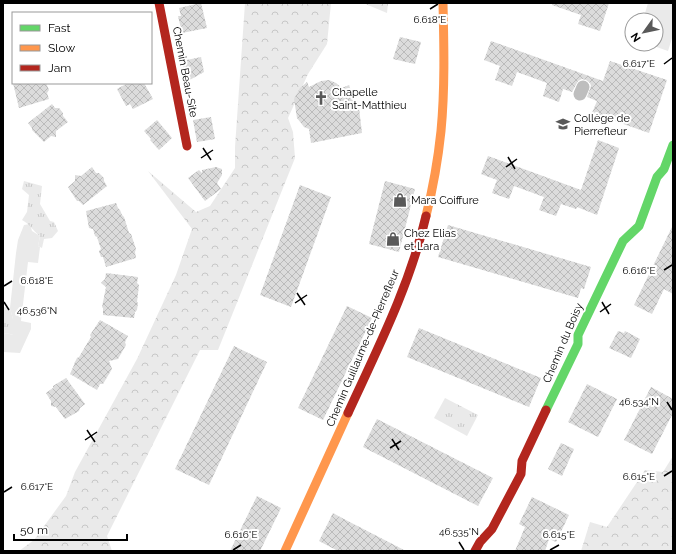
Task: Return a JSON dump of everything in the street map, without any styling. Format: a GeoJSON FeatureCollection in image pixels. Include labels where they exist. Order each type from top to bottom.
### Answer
{"type":"FeatureCollection","features":[{"type":"Feature","properties":{"kind":"street","name":"Chemin Beau-Site"},"geometry":{"type":"LineString","coordinates":[[159,3],[187,146]]}},
{"type":"Feature","properties":{"kind":"street","name":"Chemin Guillaume-de-Pierrefleur"},"geometry":{"type":"LineString","coordinates":[[285,551],[399,302],[419,246],[432,191],[441,132],[444,75],[443,3]]}},
{"type":"Feature","properties":{"kind":"street","name":"Chemin du Boisy"},"geometry":{"type":"LineString","coordinates":[[475,551],[480,542],[492,529],[521,474],[522,462],[578,344],[578,335],[623,241],[639,226],[657,177],[664,169],[673,145]]}},
{"type":"Feature","properties":{"kind":"green space"},"geometry":{"type":"Polygon","coordinates":[[[245,3],[331,3],[327,44],[308,74],[288,118],[293,132],[295,158],[218,350],[200,350],[107,536],[112,551],[19,551],[34,540],[66,496],[75,472],[137,359],[176,275],[192,229],[148,171],[196,212],[210,206],[235,168],[235,147],[245,3]]]}},
{"type":"Feature","properties":{"kind":"green space"},"geometry":{"type":"Polygon","coordinates":[[[363,3],[388,3],[387,13],[363,3]]]}},
{"type":"Feature","properties":{"kind":"green space"},"geometry":{"type":"Polygon","coordinates":[[[648,3],[673,3],[673,35],[668,51],[664,50],[664,12],[645,12],[648,3]]]}},
{"type":"Feature","properties":{"kind":"green space"},"geometry":{"type":"Polygon","coordinates":[[[24,181],[42,186],[40,204],[50,221],[54,222],[58,231],[52,238],[44,239],[42,248],[38,246],[40,236],[22,220],[27,212],[29,195],[22,189],[24,181]]]}},
{"type":"Feature","properties":{"kind":"green space"},"geometry":{"type":"Polygon","coordinates":[[[30,224],[32,231],[40,236],[38,246],[40,247],[38,263],[28,262],[21,321],[31,323],[31,329],[20,353],[3,352],[3,335],[6,333],[13,335],[13,319],[10,308],[18,240],[24,225],[30,224]]]}},
{"type":"Feature","properties":{"kind":"green space"},"geometry":{"type":"Polygon","coordinates":[[[3,308],[10,308],[13,319],[13,335],[6,333],[3,335],[3,308]]]}},
{"type":"Feature","properties":{"kind":"green space"},"geometry":{"type":"Polygon","coordinates":[[[445,398],[478,415],[467,436],[434,418],[445,398]]]}},
{"type":"Feature","properties":{"kind":"green space"},"geometry":{"type":"Polygon","coordinates":[[[673,456],[673,551],[581,551],[590,522],[607,527],[645,470],[663,472],[673,456]]]}},
{"type":"Feature","properties":{"kind":"building"},"geometry":{"type":"Polygon","coordinates":[[[201,3],[207,28],[182,33],[178,16],[181,16],[179,8],[201,3]]]}},
{"type":"Feature","properties":{"kind":"building"},"geometry":{"type":"Polygon","coordinates":[[[552,3],[609,3],[600,31],[578,24],[581,15],[552,5],[552,3]]]}},
{"type":"Feature","properties":{"kind":"building"},"geometry":{"type":"Polygon","coordinates":[[[400,37],[421,42],[415,64],[393,59],[400,37]]]}},
{"type":"Feature","properties":{"kind":"building"},"geometry":{"type":"Polygon","coordinates":[[[491,41],[603,81],[610,61],[667,80],[649,133],[592,113],[597,101],[587,97],[591,86],[586,80],[582,79],[578,81],[572,92],[563,89],[559,102],[543,96],[547,83],[517,72],[512,86],[495,80],[500,66],[484,60],[491,41]]]}},
{"type":"Feature","properties":{"kind":"building"},"geometry":{"type":"Polygon","coordinates":[[[201,57],[204,72],[186,82],[182,61],[201,57]]]}},
{"type":"Feature","properties":{"kind":"building"},"geometry":{"type":"Polygon","coordinates":[[[329,80],[342,88],[349,85],[357,108],[359,108],[362,133],[311,143],[309,129],[304,127],[297,118],[294,99],[300,88],[307,82],[309,87],[321,81],[329,80]]]}},
{"type":"Feature","properties":{"kind":"building"},"geometry":{"type":"Polygon","coordinates":[[[13,84],[46,84],[49,90],[47,93],[49,99],[19,108],[13,84]]]}},
{"type":"Feature","properties":{"kind":"building"},"geometry":{"type":"Polygon","coordinates":[[[126,84],[145,84],[153,99],[133,109],[130,104],[126,106],[117,89],[126,84]]]}},
{"type":"Feature","properties":{"kind":"building"},"geometry":{"type":"Polygon","coordinates":[[[52,104],[55,108],[59,108],[68,122],[56,131],[56,137],[51,136],[44,142],[32,130],[28,123],[52,104]]]}},
{"type":"Feature","properties":{"kind":"building"},"geometry":{"type":"Polygon","coordinates":[[[211,117],[215,139],[197,142],[193,120],[211,117]]]}},
{"type":"Feature","properties":{"kind":"building"},"geometry":{"type":"Polygon","coordinates":[[[157,120],[172,138],[159,150],[144,131],[157,120]]]}},
{"type":"Feature","properties":{"kind":"building"},"geometry":{"type":"Polygon","coordinates":[[[598,140],[619,148],[597,215],[577,207],[576,209],[561,204],[556,216],[539,210],[544,197],[514,186],[509,199],[492,193],[497,180],[481,174],[488,156],[581,190],[598,140]]]}},
{"type":"Feature","properties":{"kind":"building"},"geometry":{"type":"Polygon","coordinates":[[[92,167],[96,173],[99,173],[104,178],[107,186],[83,205],[77,201],[68,187],[75,181],[75,175],[81,176],[92,167]]]}},
{"type":"Feature","properties":{"kind":"building"},"geometry":{"type":"Polygon","coordinates":[[[216,167],[222,169],[222,175],[217,183],[221,189],[205,201],[188,178],[199,170],[202,173],[202,170],[216,167]]]}},
{"type":"Feature","properties":{"kind":"building"},"geometry":{"type":"Polygon","coordinates":[[[385,181],[415,189],[399,252],[369,244],[385,181]]]}},
{"type":"Feature","properties":{"kind":"building"},"geometry":{"type":"Polygon","coordinates":[[[300,185],[331,197],[291,307],[260,295],[300,185]]]}},
{"type":"Feature","properties":{"kind":"building"},"geometry":{"type":"Polygon","coordinates":[[[116,203],[124,217],[129,233],[131,234],[136,249],[136,258],[106,267],[103,257],[101,257],[99,251],[101,249],[97,237],[95,236],[93,229],[89,228],[86,211],[116,203]]]}},
{"type":"Feature","properties":{"kind":"building"},"geometry":{"type":"Polygon","coordinates":[[[448,225],[591,267],[584,289],[581,288],[578,298],[438,257],[448,225]]]}},
{"type":"Feature","properties":{"kind":"building"},"geometry":{"type":"Polygon","coordinates":[[[673,225],[673,294],[664,289],[652,314],[634,305],[673,225]]]}},
{"type":"Feature","properties":{"kind":"building"},"geometry":{"type":"Polygon","coordinates":[[[106,273],[138,277],[138,303],[134,318],[103,315],[102,307],[106,287],[101,283],[105,279],[106,273]]]}},
{"type":"Feature","properties":{"kind":"building"},"geometry":{"type":"Polygon","coordinates":[[[347,306],[372,318],[323,420],[298,408],[347,306]]]}},
{"type":"Feature","properties":{"kind":"building"},"geometry":{"type":"Polygon","coordinates":[[[100,320],[128,336],[125,342],[126,345],[118,359],[109,361],[112,369],[103,384],[100,384],[97,390],[70,374],[77,358],[100,320]]]}},
{"type":"Feature","properties":{"kind":"building"},"geometry":{"type":"Polygon","coordinates":[[[419,328],[541,378],[529,407],[407,357],[419,328]]]}},
{"type":"Feature","properties":{"kind":"building"},"geometry":{"type":"Polygon","coordinates":[[[618,331],[624,333],[625,331],[640,339],[631,358],[609,348],[618,331]]]}},
{"type":"Feature","properties":{"kind":"building"},"geometry":{"type":"Polygon","coordinates":[[[234,346],[267,362],[209,485],[175,469],[234,346]]]}},
{"type":"Feature","properties":{"kind":"building"},"geometry":{"type":"Polygon","coordinates":[[[66,378],[85,404],[79,411],[65,419],[56,407],[51,406],[51,401],[46,393],[53,388],[53,386],[66,378]]]}},
{"type":"Feature","properties":{"kind":"building"},"geometry":{"type":"Polygon","coordinates":[[[587,384],[617,399],[598,437],[568,422],[587,384]]]}},
{"type":"Feature","properties":{"kind":"building"},"geometry":{"type":"Polygon","coordinates":[[[651,387],[673,399],[673,413],[652,454],[624,440],[651,387]]]}},
{"type":"Feature","properties":{"kind":"building"},"geometry":{"type":"Polygon","coordinates":[[[377,419],[493,478],[478,506],[363,447],[377,419]]]}},
{"type":"Feature","properties":{"kind":"building"},"geometry":{"type":"Polygon","coordinates":[[[561,443],[574,449],[562,476],[548,469],[561,443]]]}},
{"type":"Feature","properties":{"kind":"building"},"geometry":{"type":"Polygon","coordinates":[[[257,496],[281,508],[260,551],[230,551],[257,496]]]}},
{"type":"Feature","properties":{"kind":"building"},"geometry":{"type":"Polygon","coordinates":[[[532,497],[569,515],[556,542],[549,539],[545,551],[515,551],[525,527],[519,524],[532,497]]]}},
{"type":"Feature","properties":{"kind":"building"},"geometry":{"type":"Polygon","coordinates":[[[333,513],[406,551],[338,551],[319,541],[333,513]]]}},
{"type":"Feature","properties":{"kind":"traffic: fast"},"geometry":{"type":"LineString","coordinates":[[546,410],[578,344],[578,335],[623,241],[639,226],[657,177],[664,169],[673,145]]}},
{"type":"Feature","properties":{"kind":"traffic: slow"},"geometry":{"type":"LineString","coordinates":[[426,216],[440,142],[444,67],[443,3]]}},
{"type":"Feature","properties":{"kind":"traffic: slow"},"geometry":{"type":"LineString","coordinates":[[285,551],[348,413]]}},
{"type":"Feature","properties":{"kind":"traffic: jam"},"geometry":{"type":"LineString","coordinates":[[159,3],[187,146]]}},
{"type":"Feature","properties":{"kind":"traffic: jam"},"geometry":{"type":"LineString","coordinates":[[348,413],[382,340],[402,292],[426,216]]}},
{"type":"Feature","properties":{"kind":"traffic: jam"},"geometry":{"type":"LineString","coordinates":[[475,551],[480,542],[492,529],[521,474],[522,461],[546,410]]}},
{"type":"Feature","properties":{"kind":"place","name":"Chapelle Saint-Matthieu"},"geometry":{"type":"Point","coordinates":[321,98]}},
{"type":"Feature","properties":{"kind":"place","name":"Collège de Pierrefleur"},"geometry":{"type":"Point","coordinates":[563,124]}},
{"type":"Feature","properties":{"kind":"place","name":"Mara Coiffure"},"geometry":{"type":"Point","coordinates":[400,200]}},
{"type":"Feature","properties":{"kind":"place","name":"Chez Elias et Lara"},"geometry":{"type":"Point","coordinates":[393,239]}}]}
